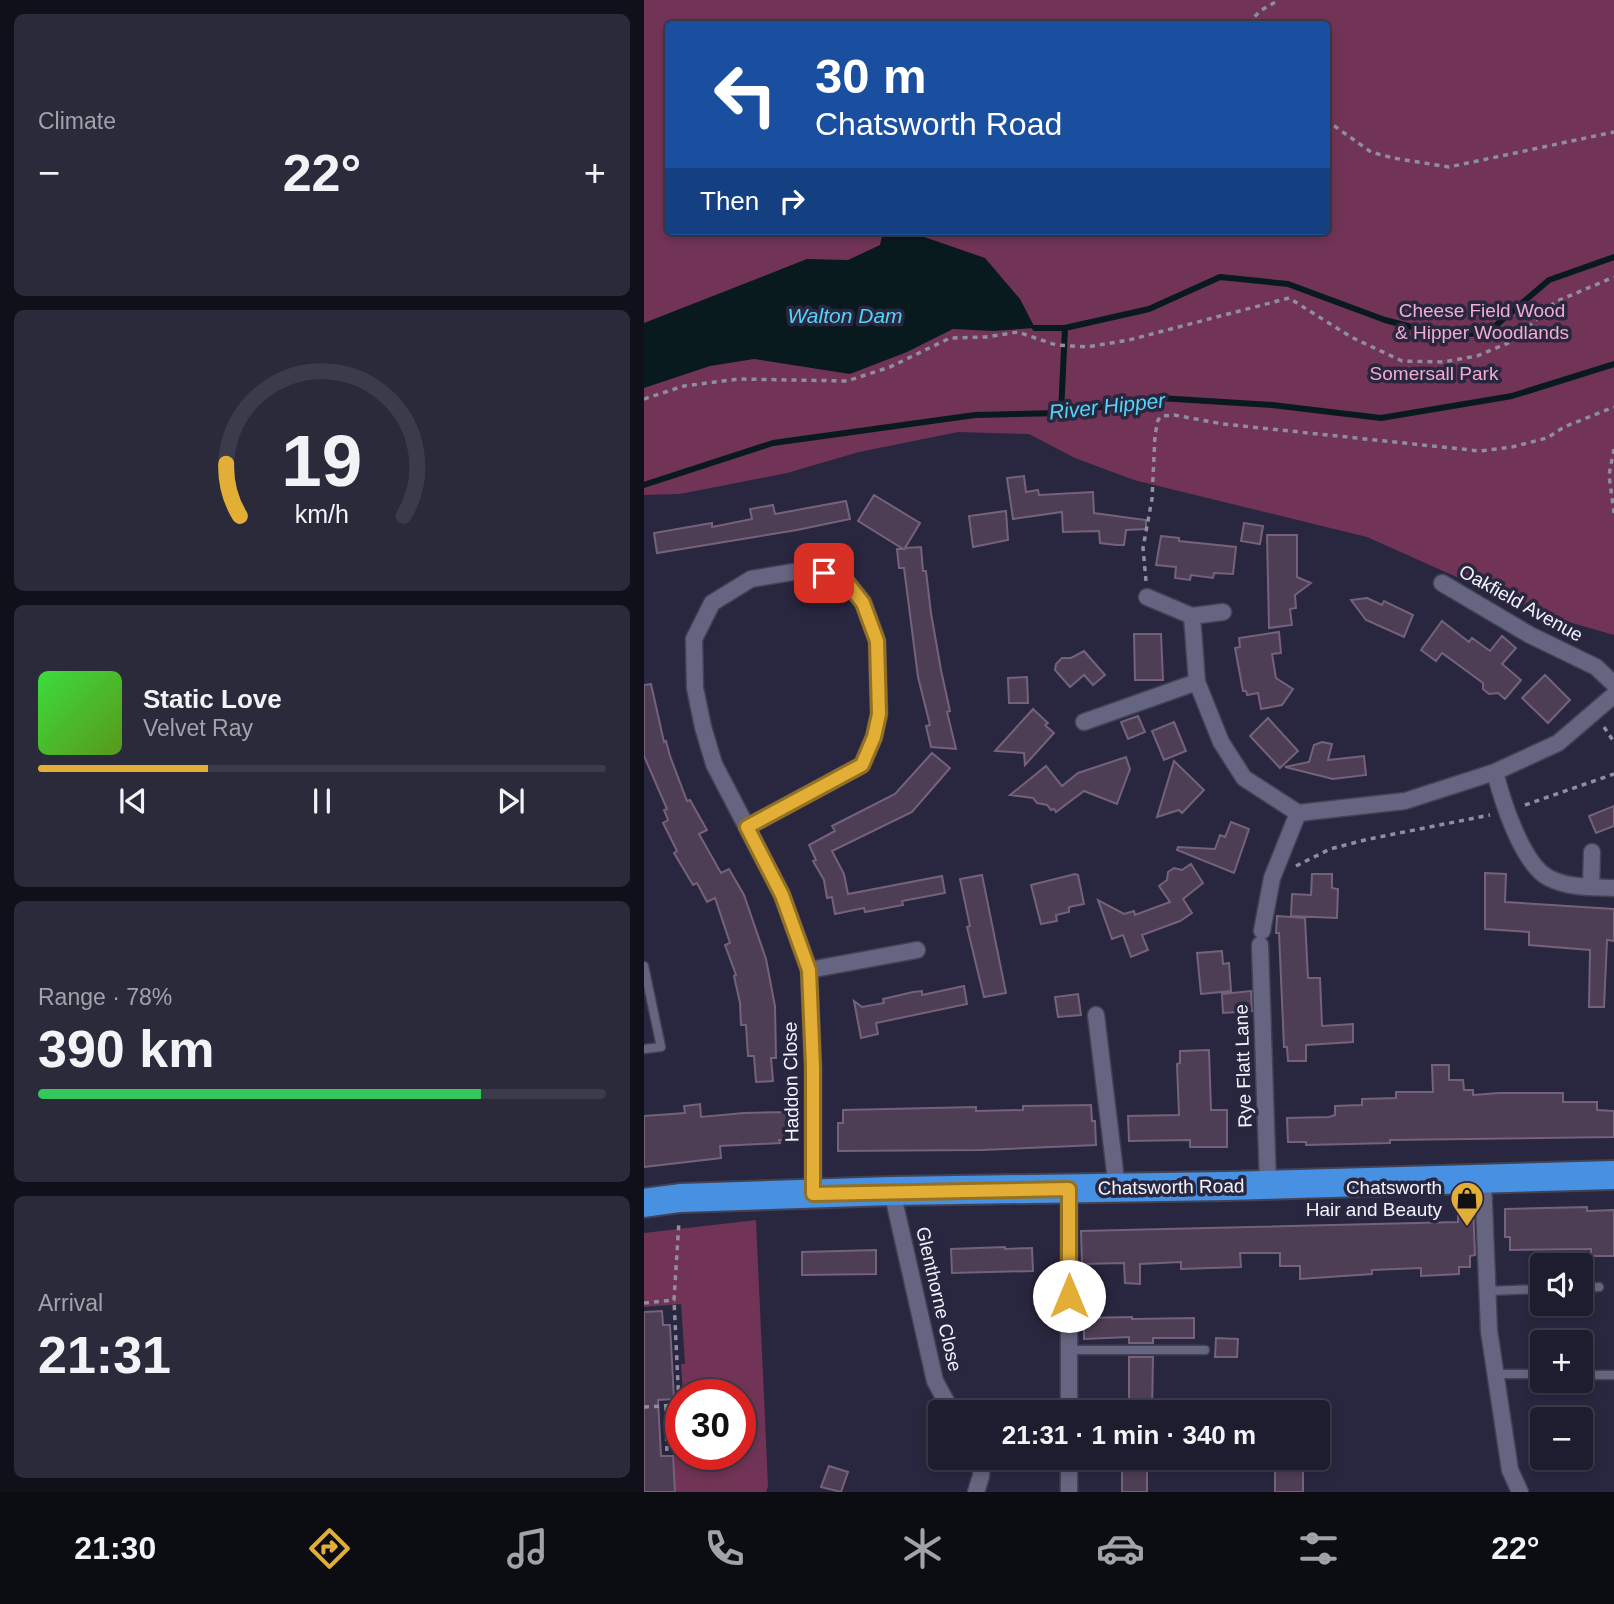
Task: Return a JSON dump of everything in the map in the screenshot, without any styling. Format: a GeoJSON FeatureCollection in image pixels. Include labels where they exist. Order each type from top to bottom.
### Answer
{"type":"FeatureCollection","features":[{"type":"Feature","properties":{"kind":"highway","name":"Chatsworth Road"},"geometry":{"type":"LineString","coordinates":[[644,1203],[680,1198],[892,1191],[1268,1185],[1614,1175]]}},
{"type":"Feature","properties":{"kind":"street","name":"Haddon Close"},"geometry":{"type":"LineString","coordinates":[[747,827],[862,765],[874,737],[879,714],[877,641],[863,603],[842,576],[805,570],[751,579],[712,603],[694,639],[695,688],[714,764],[782,895],[809,970],[813,1067],[813,1194]]}},
{"type":"Feature","properties":{"kind":"street","name":"Oakfield Avenue"},"geometry":{"type":"LineString","coordinates":[[1442,583],[1530,635],[1596,667],[1614,684]]}},
{"type":"Feature","properties":{"kind":"street"},"geometry":{"type":"LineString","coordinates":[[1147,597],[1192,616],[1223,612]]}},
{"type":"Feature","properties":{"kind":"street"},"geometry":{"type":"LineString","coordinates":[[1192,616],[1197,682],[1221,742],[1244,778],[1298,813],[1405,801],[1495,772],[1558,743],[1614,695]]}},
{"type":"Feature","properties":{"kind":"street"},"geometry":{"type":"LineString","coordinates":[[1084,722],[1197,682]]}},
{"type":"Feature","properties":{"kind":"street"},"geometry":{"type":"LineString","coordinates":[[1495,772],[1506,812],[1518,838],[1546,877],[1563,883],[1614,888]]}},
{"type":"Feature","properties":{"kind":"street","name":"Rye Flatt Lane"},"geometry":{"type":"LineString","coordinates":[[1268,1185],[1261,938],[1272,878],[1298,813]]}},
{"type":"Feature","properties":{"kind":"street"},"geometry":{"type":"LineString","coordinates":[[1591,887],[1592,852]]}},
{"type":"Feature","properties":{"kind":"street"},"geometry":{"type":"LineString","coordinates":[[809,970],[917,950]]}},
{"type":"Feature","properties":{"kind":"street"},"geometry":{"type":"LineString","coordinates":[[1097,1015],[1116,1188]]}},
{"type":"Feature","properties":{"kind":"street"},"geometry":{"type":"LineString","coordinates":[[1483,1179],[1489,1331],[1510,1470],[1520,1492]]}},
{"type":"Feature","properties":{"kind":"street"},"geometry":{"type":"LineString","coordinates":[[1069,1189],[1069,1400]]}},
{"type":"Feature","properties":{"kind":"street","name":"Glenthorne Close"},"geometry":{"type":"LineString","coordinates":[[892,1191],[935,1381],[946,1400]]}},
{"type":"Feature","properties":{"kind":"street"},"geometry":{"type":"LineString","coordinates":[[976,1492],[981,1470]]}},
{"type":"Feature","properties":{"kind":"street"},"geometry":{"type":"LineString","coordinates":[[1069,1470],[1069,1492]]}},
{"type":"Feature","properties":{"kind":"lane"},"geometry":{"type":"LineString","coordinates":[[644,965],[661,1046],[644,1049]]}},
{"type":"Feature","properties":{"kind":"lane"},"geometry":{"type":"LineString","coordinates":[[1593,1287],[1599,1287]]}},
{"type":"Feature","properties":{"kind":"lane"},"geometry":{"type":"LineString","coordinates":[[1487,1291],[1530,1289]]}},
{"type":"Feature","properties":{"kind":"lane"},"geometry":{"type":"LineString","coordinates":[[1069,1350],[1205,1350]]}},
{"type":"Feature","properties":{"kind":"lane"},"geometry":{"type":"LineString","coordinates":[[1495,1374],[1530,1374]]}},
{"type":"Feature","properties":{"kind":"lane"},"geometry":{"type":"LineString","coordinates":[[1593,1375],[1614,1375]]}},
{"type":"Feature","properties":{"kind":"path"},"geometry":{"type":"LineString","coordinates":[[1251,21],[1260,10],[1279,0]]}},
{"type":"Feature","properties":{"kind":"path"},"geometry":{"type":"LineString","coordinates":[[1330,123],[1371,152],[1449,167],[1614,132]]}},
{"type":"Feature","properties":{"kind":"path"},"geometry":{"type":"LineString","coordinates":[[644,399],[684,386],[739,379],[847,381],[890,367],[950,338],[986,337],[1018,332],[1056,345],[1087,347],[1129,340],[1289,298],[1351,337],[1402,361],[1443,362],[1478,356],[1513,341],[1555,302],[1614,277]]}},
{"type":"Feature","properties":{"kind":"path"},"geometry":{"type":"LineString","coordinates":[[1147,597],[1143,548],[1152,499],[1155,435],[1162,416],[1174,415],[1223,424],[1480,451],[1512,447],[1547,438],[1564,427],[1614,407]]}},
{"type":"Feature","properties":{"kind":"path"},"geometry":{"type":"LineString","coordinates":[[1614,449],[1609,474],[1614,513]]}},
{"type":"Feature","properties":{"kind":"path"},"geometry":{"type":"LineString","coordinates":[[1608,735],[1614,741]]}},
{"type":"Feature","properties":{"kind":"path"},"geometry":{"type":"LineString","coordinates":[[1272,878],[1330,849],[1506,812],[1614,774]]}},
{"type":"Feature","properties":{"kind":"path"},"geometry":{"type":"LineString","coordinates":[[678,1379],[674,1300],[680,1198]]}},
{"type":"Feature","properties":{"kind":"path"},"geometry":{"type":"LineString","coordinates":[[644,1303],[674,1300]]}},
{"type":"Feature","properties":{"kind":"path"},"geometry":{"type":"LineString","coordinates":[[644,1407],[665,1406]]}},
{"type":"Feature","properties":{"kind":"green space","name":"Somersall Park"},"geometry":{"type":"Polygon","coordinates":[[[644,0],[1614,0],[1614,635],[1537,613],[1367,537],[1134,480],[1075,458],[1029,434],[958,432],[859,452],[787,473],[680,494],[644,495],[644,0]]]}},
{"type":"Feature","properties":{"kind":"green space"},"geometry":{"type":"Polygon","coordinates":[[[756,1220],[768,1486],[766,1492],[675,1492],[674,1470],[756,1470],[756,1379],[682,1379],[681,1364],[685,1364],[681,1304],[644,1307],[644,1233],[756,1220]]]}},
{"type":"Feature","properties":{"kind":"water","name":"Walton Dam"},"geometry":{"type":"Polygon","coordinates":[[[882,235],[919,235],[985,258],[1020,299],[1035,328],[993,331],[953,329],[907,352],[850,374],[754,359],[710,366],[644,388],[644,323],[807,259],[848,260],[880,245],[882,235]]]}},
{"type":"Feature","properties":{"kind":"building"},"geometry":{"type":"Polygon","coordinates":[[[1024,476],[1026,492],[1038,490],[1039,495],[1093,492],[1094,513],[1146,520],[1146,529],[1126,530],[1124,545],[1116,545],[1100,543],[1099,531],[1063,532],[1062,512],[1013,519],[1007,478],[1024,476]]]}},
{"type":"Feature","properties":{"kind":"building"},"geometry":{"type":"Polygon","coordinates":[[[874,495],[920,523],[905,548],[921,547],[923,571],[926,571],[931,613],[950,711],[947,712],[956,749],[931,747],[926,726],[930,725],[918,677],[904,568],[899,568],[897,549],[903,549],[858,521],[874,495]]]}},
{"type":"Feature","properties":{"kind":"building"},"geometry":{"type":"Polygon","coordinates":[[[846,501],[850,519],[657,553],[654,533],[712,523],[712,527],[752,519],[750,509],[773,505],[775,514],[846,501]]]}},
{"type":"Feature","properties":{"kind":"building"},"geometry":{"type":"Polygon","coordinates":[[[1006,511],[1008,540],[973,547],[969,516],[1006,511]]]}},
{"type":"Feature","properties":{"kind":"building"},"geometry":{"type":"Polygon","coordinates":[[[1244,523],[1263,526],[1260,544],[1241,541],[1244,523]]]}},
{"type":"Feature","properties":{"kind":"building"},"geometry":{"type":"Polygon","coordinates":[[[1267,535],[1297,535],[1297,577],[1311,583],[1295,595],[1296,608],[1290,609],[1292,625],[1269,628],[1267,535]]]}},
{"type":"Feature","properties":{"kind":"building"},"geometry":{"type":"Polygon","coordinates":[[[1161,536],[1179,538],[1179,541],[1236,547],[1233,574],[1214,573],[1213,578],[1191,575],[1190,580],[1175,578],[1176,567],[1156,565],[1161,536]]]}},
{"type":"Feature","properties":{"kind":"building"},"geometry":{"type":"Polygon","coordinates":[[[1367,598],[1382,605],[1384,601],[1413,615],[1404,637],[1366,620],[1351,600],[1367,598]]]}},
{"type":"Feature","properties":{"kind":"building"},"geometry":{"type":"Polygon","coordinates":[[[1442,621],[1469,642],[1472,638],[1490,651],[1502,636],[1516,648],[1502,664],[1521,680],[1505,699],[1498,693],[1489,694],[1483,689],[1483,683],[1442,653],[1436,661],[1421,650],[1442,621]]]}},
{"type":"Feature","properties":{"kind":"building"},"geometry":{"type":"Polygon","coordinates":[[[1279,632],[1281,653],[1272,654],[1276,678],[1293,689],[1282,705],[1261,709],[1258,693],[1247,695],[1246,691],[1243,691],[1235,648],[1240,647],[1239,638],[1279,632]]]}},
{"type":"Feature","properties":{"kind":"building"},"geometry":{"type":"Polygon","coordinates":[[[1134,634],[1161,634],[1163,680],[1135,680],[1134,634]]]}},
{"type":"Feature","properties":{"kind":"building"},"geometry":{"type":"Polygon","coordinates":[[[1084,651],[1105,675],[1093,685],[1084,675],[1070,687],[1055,670],[1056,664],[1062,658],[1071,658],[1084,651]]]}},
{"type":"Feature","properties":{"kind":"building"},"geometry":{"type":"Polygon","coordinates":[[[1545,675],[1570,700],[1548,723],[1522,698],[1545,675]]]}},
{"type":"Feature","properties":{"kind":"building"},"geometry":{"type":"Polygon","coordinates":[[[1027,677],[1028,703],[1009,703],[1008,678],[1027,677]]]}},
{"type":"Feature","properties":{"kind":"building"},"geometry":{"type":"Polygon","coordinates":[[[651,684],[664,742],[666,741],[687,801],[690,800],[707,830],[699,834],[721,873],[729,869],[744,895],[766,959],[775,1006],[776,1058],[771,1058],[773,1081],[756,1082],[754,1056],[748,1056],[746,1025],[741,1025],[736,975],[725,945],[730,943],[715,898],[707,902],[697,883],[693,885],[674,853],[677,851],[663,823],[668,820],[664,810],[667,809],[644,756],[644,685],[651,684]]]}},
{"type":"Feature","properties":{"kind":"building"},"geometry":{"type":"Polygon","coordinates":[[[1033,709],[1054,733],[1025,765],[1024,753],[995,751],[1033,709]]]}},
{"type":"Feature","properties":{"kind":"building"},"geometry":{"type":"Polygon","coordinates":[[[1138,716],[1145,732],[1128,739],[1121,722],[1138,716]]]}},
{"type":"Feature","properties":{"kind":"building"},"geometry":{"type":"Polygon","coordinates":[[[1268,718],[1298,751],[1280,768],[1250,736],[1268,718]]]}},
{"type":"Feature","properties":{"kind":"building"},"geometry":{"type":"Polygon","coordinates":[[[1174,722],[1186,751],[1164,760],[1152,731],[1174,722]]]}},
{"type":"Feature","properties":{"kind":"building"},"geometry":{"type":"Polygon","coordinates":[[[1322,742],[1332,744],[1328,760],[1364,756],[1366,775],[1333,779],[1285,767],[1309,762],[1314,745],[1322,742]]]}},
{"type":"Feature","properties":{"kind":"building"},"geometry":{"type":"Polygon","coordinates":[[[932,753],[950,768],[912,812],[832,851],[844,874],[848,894],[942,876],[945,893],[902,901],[903,905],[865,912],[864,908],[835,914],[832,897],[827,898],[824,880],[813,861],[816,860],[809,845],[835,831],[832,826],[895,794],[932,753]]]}},
{"type":"Feature","properties":{"kind":"building"},"geometry":{"type":"Polygon","coordinates":[[[1126,757],[1130,769],[1117,804],[1084,791],[1056,812],[1047,805],[1037,803],[1033,798],[1010,795],[1046,766],[1062,786],[1078,773],[1126,757]]]}},
{"type":"Feature","properties":{"kind":"building"},"geometry":{"type":"Polygon","coordinates":[[[1174,761],[1204,790],[1182,813],[1179,810],[1157,817],[1174,761]]]}},
{"type":"Feature","properties":{"kind":"building"},"geometry":{"type":"Polygon","coordinates":[[[1614,806],[1614,826],[1596,833],[1589,816],[1614,806]]]}},
{"type":"Feature","properties":{"kind":"building"},"geometry":{"type":"Polygon","coordinates":[[[1231,822],[1249,829],[1234,873],[1177,850],[1178,847],[1215,849],[1220,835],[1225,837],[1231,822]]]}},
{"type":"Feature","properties":{"kind":"building"},"geometry":{"type":"Polygon","coordinates":[[[1191,864],[1203,883],[1183,899],[1192,913],[1180,921],[1142,935],[1148,950],[1131,957],[1123,935],[1112,939],[1098,900],[1124,914],[1134,911],[1135,915],[1170,902],[1159,886],[1167,880],[1168,872],[1174,868],[1182,870],[1191,864]]]}},
{"type":"Feature","properties":{"kind":"building"},"geometry":{"type":"Polygon","coordinates":[[[1485,873],[1506,874],[1505,902],[1614,909],[1614,941],[1607,940],[1604,1007],[1589,1007],[1590,950],[1529,945],[1529,932],[1485,929],[1485,873]]]}},
{"type":"Feature","properties":{"kind":"building"},"geometry":{"type":"Polygon","coordinates":[[[1312,874],[1332,874],[1332,888],[1338,889],[1337,918],[1291,916],[1292,894],[1311,895],[1312,874]]]}},
{"type":"Feature","properties":{"kind":"building"},"geometry":{"type":"Polygon","coordinates":[[[982,875],[1006,993],[984,997],[967,927],[970,926],[960,879],[982,875]]]}},
{"type":"Feature","properties":{"kind":"building"},"geometry":{"type":"Polygon","coordinates":[[[1078,875],[1084,904],[1069,907],[1069,912],[1056,915],[1057,921],[1041,924],[1031,885],[1078,875]]]}},
{"type":"Feature","properties":{"kind":"building"},"geometry":{"type":"Polygon","coordinates":[[[1277,916],[1305,918],[1308,978],[1320,978],[1322,1026],[1353,1024],[1353,1042],[1306,1045],[1306,1061],[1288,1061],[1287,1047],[1284,1047],[1277,916]]]}},
{"type":"Feature","properties":{"kind":"building"},"geometry":{"type":"Polygon","coordinates":[[[1222,951],[1223,964],[1229,963],[1231,991],[1201,994],[1197,953],[1222,951]]]}},
{"type":"Feature","properties":{"kind":"building"},"geometry":{"type":"Polygon","coordinates":[[[964,986],[967,1004],[876,1023],[878,1034],[861,1038],[854,1001],[862,1007],[884,1003],[883,999],[913,992],[922,991],[922,995],[964,986]]]}},
{"type":"Feature","properties":{"kind":"building"},"geometry":{"type":"Polygon","coordinates":[[[1251,991],[1252,1011],[1223,1013],[1222,994],[1251,991]]]}},
{"type":"Feature","properties":{"kind":"building"},"geometry":{"type":"Polygon","coordinates":[[[1078,994],[1081,1015],[1058,1017],[1055,997],[1078,994]]]}},
{"type":"Feature","properties":{"kind":"building"},"geometry":{"type":"Polygon","coordinates":[[[1209,1050],[1211,1110],[1227,1110],[1227,1147],[1190,1147],[1190,1140],[1129,1141],[1128,1116],[1179,1115],[1177,1064],[1180,1063],[1180,1051],[1209,1050]]]}},
{"type":"Feature","properties":{"kind":"building"},"geometry":{"type":"Polygon","coordinates":[[[1432,1065],[1449,1065],[1449,1080],[1463,1080],[1464,1090],[1473,1090],[1473,1095],[1563,1093],[1563,1102],[1597,1102],[1597,1110],[1614,1111],[1614,1137],[1390,1140],[1390,1143],[1306,1145],[1306,1142],[1288,1142],[1287,1118],[1329,1117],[1335,1115],[1335,1106],[1362,1105],[1362,1099],[1396,1098],[1396,1092],[1433,1092],[1432,1065]]]}},
{"type":"Feature","properties":{"kind":"building"},"geometry":{"type":"Polygon","coordinates":[[[700,1104],[701,1117],[790,1112],[791,1140],[720,1146],[721,1158],[644,1167],[644,1116],[685,1113],[684,1106],[700,1104]]]}},
{"type":"Feature","properties":{"kind":"building"},"geometry":{"type":"Polygon","coordinates":[[[1091,1105],[1096,1145],[982,1150],[838,1151],[838,1123],[843,1123],[843,1110],[976,1107],[976,1111],[1023,1110],[1023,1106],[1091,1105]]]}},
{"type":"Feature","properties":{"kind":"building"},"geometry":{"type":"Polygon","coordinates":[[[1473,1206],[1475,1255],[1470,1256],[1470,1267],[1459,1267],[1459,1274],[1421,1276],[1421,1268],[1372,1270],[1372,1274],[1300,1279],[1300,1266],[1280,1266],[1280,1253],[1240,1253],[1241,1267],[1181,1269],[1181,1262],[1140,1264],[1140,1284],[1125,1283],[1124,1263],[1082,1264],[1081,1231],[1458,1222],[1458,1207],[1473,1206]]]}},
{"type":"Feature","properties":{"kind":"building"},"geometry":{"type":"Polygon","coordinates":[[[1587,1207],[1587,1211],[1614,1210],[1614,1256],[1593,1256],[1591,1249],[1510,1250],[1510,1237],[1505,1237],[1505,1209],[1587,1207]]]}},
{"type":"Feature","properties":{"kind":"building"},"geometry":{"type":"Polygon","coordinates":[[[1032,1248],[1033,1271],[952,1273],[951,1249],[1032,1248]]]}},
{"type":"Feature","properties":{"kind":"building"},"geometry":{"type":"Polygon","coordinates":[[[876,1250],[876,1274],[802,1275],[802,1252],[876,1250]]]}},
{"type":"Feature","properties":{"kind":"building"},"geometry":{"type":"Polygon","coordinates":[[[662,1311],[663,1325],[670,1325],[673,1379],[665,1379],[665,1400],[658,1400],[661,1456],[665,1456],[665,1470],[674,1470],[675,1492],[644,1492],[644,1312],[662,1311]]]}},
{"type":"Feature","properties":{"kind":"building"},"geometry":{"type":"Polygon","coordinates":[[[1084,1318],[1194,1318],[1194,1338],[1153,1338],[1153,1343],[1129,1343],[1129,1337],[1084,1339],[1084,1318]]]}},
{"type":"Feature","properties":{"kind":"building"},"geometry":{"type":"Polygon","coordinates":[[[1216,1338],[1238,1339],[1237,1357],[1215,1357],[1216,1338]]]}},
{"type":"Feature","properties":{"kind":"building"},"geometry":{"type":"Polygon","coordinates":[[[1129,1357],[1153,1357],[1152,1400],[1129,1400],[1129,1357]]]}},
{"type":"Feature","properties":{"kind":"building"},"geometry":{"type":"Polygon","coordinates":[[[829,1466],[848,1472],[841,1492],[821,1487],[829,1466]]]}},
{"type":"Feature","properties":{"kind":"building"},"geometry":{"type":"Polygon","coordinates":[[[1122,1470],[1147,1470],[1147,1492],[1122,1492],[1122,1470]]]}},
{"type":"Feature","properties":{"kind":"building"},"geometry":{"type":"Polygon","coordinates":[[[1275,1470],[1303,1470],[1303,1492],[1275,1492],[1275,1470]]]}},
{"type":"Feature","properties":{"kind":"waterway"},"geometry":{"type":"LineString","coordinates":[[1035,328],[1065,328],[1149,309],[1220,277],[1288,284],[1385,320],[1442,335],[1487,333],[1549,280],[1614,257]]}},
{"type":"Feature","properties":{"kind":"waterway"},"geometry":{"type":"LineString","coordinates":[[1061,413],[1065,328]]}},
{"type":"Feature","properties":{"kind":"waterway","name":"River Hipper"},"geometry":{"type":"LineString","coordinates":[[644,485],[773,443],[975,415],[1061,413],[1159,398],[1272,405],[1381,418],[1512,396],[1614,364]]}},
{"type":"Feature","properties":{"kind":"place","name":"Chatsworth Hair and Beauty"},"geometry":{"type":"Point","coordinates":[1467,1228]}},
{"type":"Feature","properties":{"kind":"route"},"geometry":{"type":"LineString","coordinates":[[824,573],[842,576],[863,603],[877,641],[879,714],[874,737],[862,765],[747,827],[782,895],[809,970],[813,1067],[813,1194],[1069,1189],[1069,1296]]}},
{"type":"Feature","properties":{"kind":"park label","name":"Cheese Field Wood & Hipper Woodlands"},"geometry":{"type":"Point","coordinates":[1482,321]}}]}
